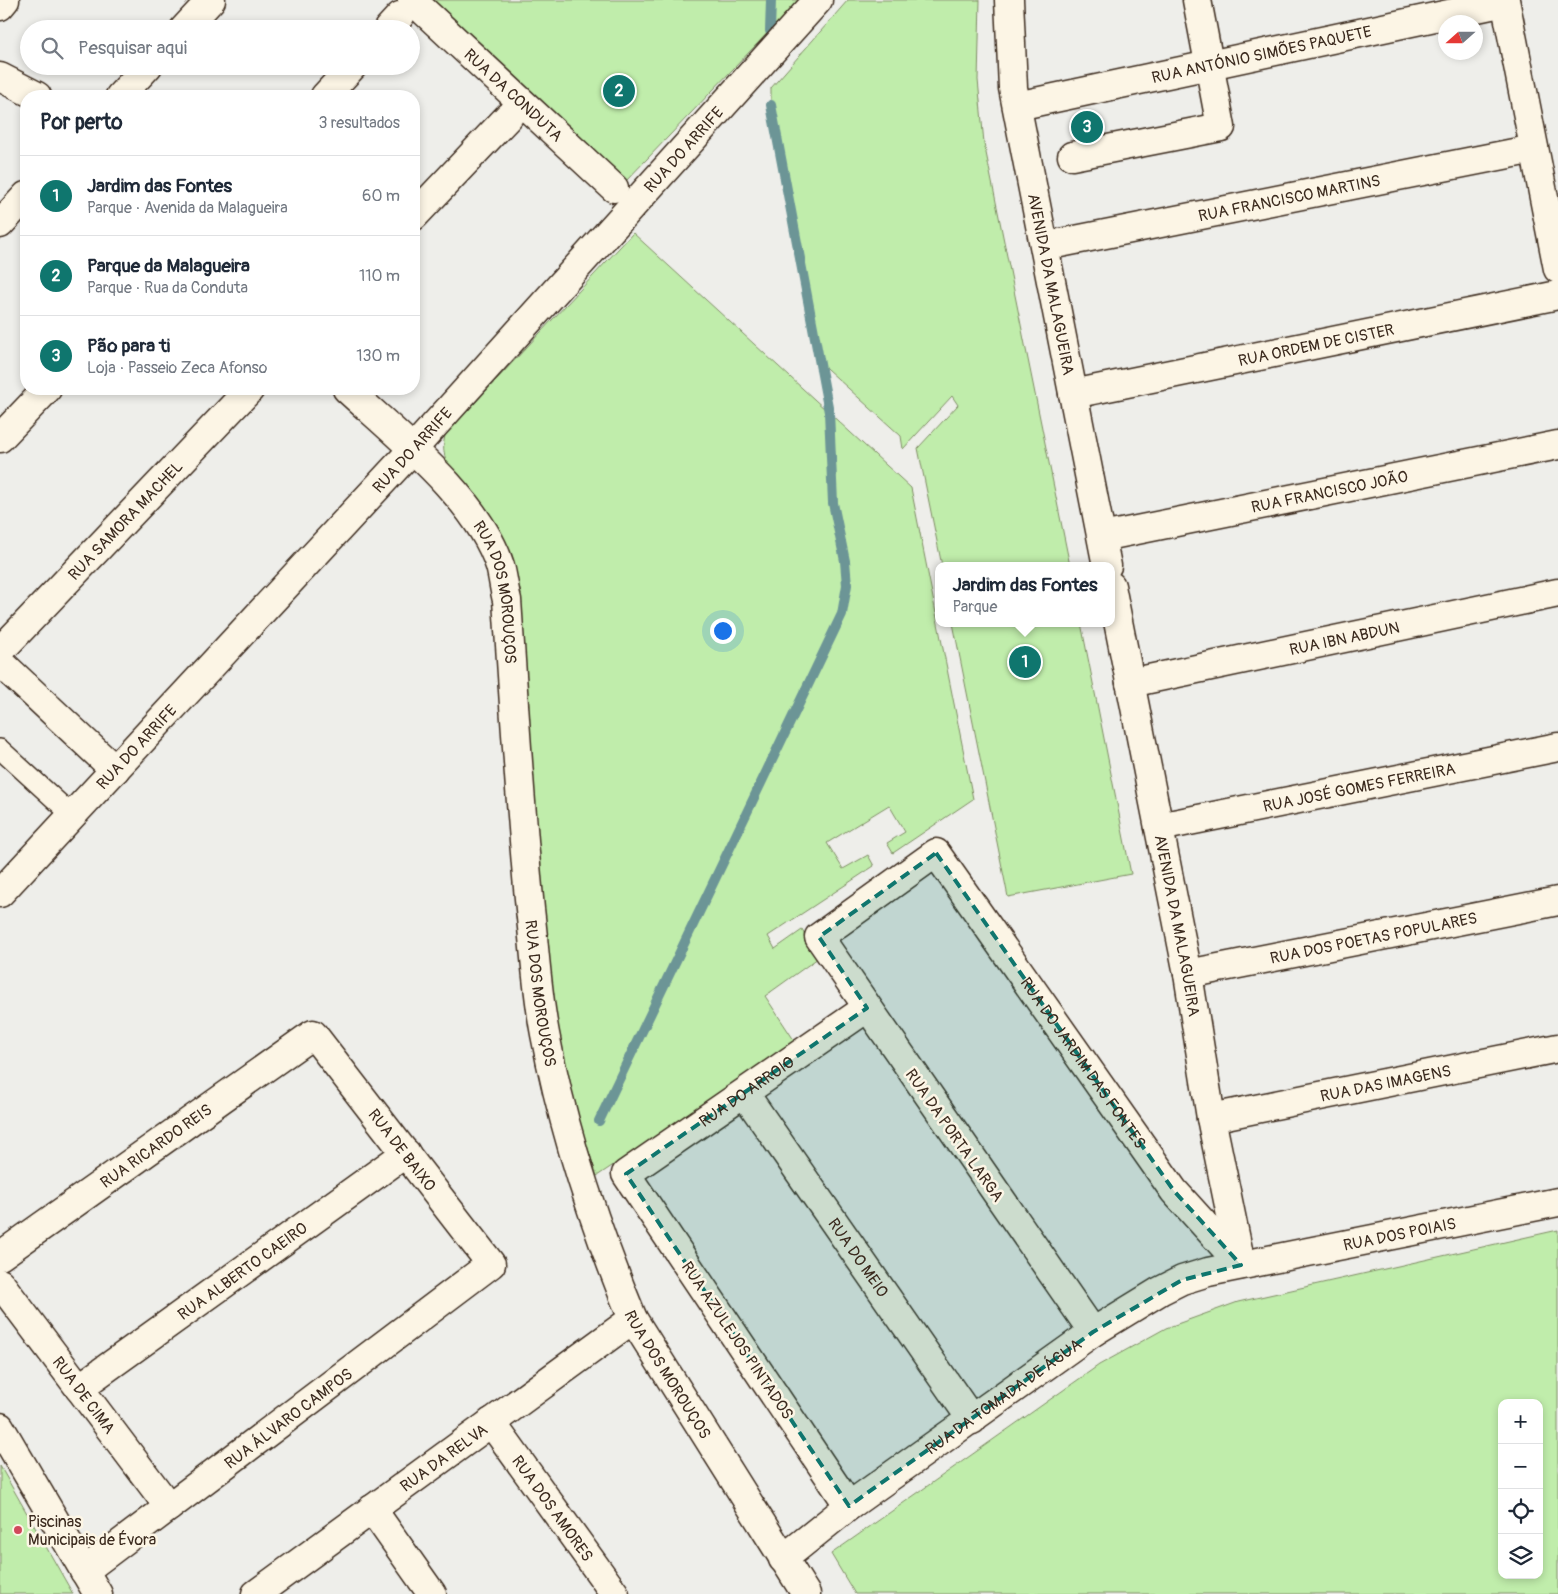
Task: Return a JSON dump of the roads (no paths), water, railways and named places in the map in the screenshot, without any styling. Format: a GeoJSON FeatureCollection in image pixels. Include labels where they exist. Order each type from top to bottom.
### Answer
{"type":"FeatureCollection","features":[{"type":"Feature","properties":{"kind":"street"},"geometry":{"type":"LineString","coordinates":[[0,6],[5,0]]}},
{"type":"Feature","properties":{"kind":"street"},"geometry":{"type":"LineString","coordinates":[[192,20],[211,0]]}},
{"type":"Feature","properties":{"kind":"street","name":"RUA DO ARRIFE"},"geometry":{"type":"LineString","coordinates":[[0,893],[413,449],[818,0]]}},
{"type":"Feature","properties":{"kind":"street","name":"AVENIDA DA MALAGUEIRA"},"geometry":{"type":"LineString","coordinates":[[1009,0],[1013,88],[1106,562]]}},
{"type":"Feature","properties":{"kind":"street"},"geometry":{"type":"LineString","coordinates":[[1072,156],[1221,127],[1197,0]]}},
{"type":"Feature","properties":{"kind":"street"},"geometry":{"type":"LineString","coordinates":[[1505,1],[1558,269]]}},
{"type":"Feature","properties":{"kind":"street","name":"RUA ANTÓNIO SIMÕES PAQUETE"},"geometry":{"type":"LineString","coordinates":[[1017,106],[1505,1]]}},
{"type":"Feature","properties":{"kind":"street","name":"RUA DA CONDUTA"},"geometry":{"type":"LineString","coordinates":[[420,31],[614,188]]}},
{"type":"Feature","properties":{"kind":"street"},"geometry":{"type":"LineString","coordinates":[[126,90],[140,75]]}},
{"type":"Feature","properties":{"kind":"street"},"geometry":{"type":"LineString","coordinates":[[331,90],[345,75]]}},
{"type":"Feature","properties":{"kind":"street"},"geometry":{"type":"LineString","coordinates":[[0,76],[26,90]]}},
{"type":"Feature","properties":{"kind":"street"},"geometry":{"type":"LineString","coordinates":[[420,210],[509,116]]}},
{"type":"Feature","properties":{"kind":"street","name":"RUA FRANCISCO MARTINS"},"geometry":{"type":"LineString","coordinates":[[1044,246],[1534,149]]}},
{"type":"Feature","properties":{"kind":"street"},"geometry":{"type":"LineString","coordinates":[[0,224],[20,202]]}},
{"type":"Feature","properties":{"kind":"street","name":"RUA ORDEM DE CISTER"},"geometry":{"type":"LineString","coordinates":[[1073,394],[1558,295]]}},
{"type":"Feature","properties":{"kind":"street"},"geometry":{"type":"LineString","coordinates":[[0,438],[41,395]]}},
{"type":"Feature","properties":{"kind":"street","name":"RUA SAMORA MACHEL"},"geometry":{"type":"LineString","coordinates":[[0,650],[244,395]]}},
{"type":"Feature","properties":{"kind":"street","name":"RUA DOS MOROUÇOS"},"geometry":{"type":"LineString","coordinates":[[354,395],[413,449],[458,497],[478,523],[499,566],[507,600],[521,819],[544,1031],[556,1087],[579,1169],[617,1280],[633,1319],[806,1594]]}},
{"type":"Feature","properties":{"kind":"street","name":"RUA FRANCISCO JOÃO"},"geometry":{"type":"LineString","coordinates":[[1102,537],[1558,445]]}},
{"type":"Feature","properties":{"kind":"street","name":"RUA IBN ABDUN"},"geometry":{"type":"LineString","coordinates":[[1130,683],[1558,592]]}},
{"type":"Feature","properties":{"kind":"street","name":"AVENIDA DA MALAGUEIRA"},"geometry":{"type":"LineString","coordinates":[[1115,606],[1188,974],[1212,1118],[1241,1265]]}},
{"type":"Feature","properties":{"kind":"street"},"geometry":{"type":"LineString","coordinates":[[0,662],[115,770]]}},
{"type":"Feature","properties":{"kind":"street","name":"RUA JOSÉ GOMES FERREIRA"},"geometry":{"type":"LineString","coordinates":[[1159,827],[1558,747]]}},
{"type":"Feature","properties":{"kind":"street","name":"RUA DA PORTA LARGA"},"geometry":{"type":"LineString","coordinates":[[936,853],[819,937],[1093,1332]]}},
{"type":"Feature","properties":{"kind":"street","name":"RUA DO JARDIM DAS FONTES"},"geometry":{"type":"LineString","coordinates":[[936,853],[1174,1191],[1241,1265]]}},
{"type":"Feature","properties":{"kind":"street","name":"RUA DOS POETAS POPULARES"},"geometry":{"type":"LineString","coordinates":[[1188,974],[1558,901]]}},
{"type":"Feature","properties":{"kind":"street","name":"RUA DO ARROIO"},"geometry":{"type":"LineString","coordinates":[[626,1174],[745,1094],[867,1008]]}},
{"type":"Feature","properties":{"kind":"street","name":"RUA DE BAIXO"},"geometry":{"type":"LineString","coordinates":[[313,1034],[491,1264]]}},
{"type":"Feature","properties":{"kind":"street","name":"RUA RICARDO REIS"},"geometry":{"type":"LineString","coordinates":[[0,1256],[313,1034]]}},
{"type":"Feature","properties":{"kind":"street","name":"RUA DAS IMAGENS"},"geometry":{"type":"LineString","coordinates":[[1212,1118],[1558,1048]]}},
{"type":"Feature","properties":{"kind":"street","name":"RUA DO MEIO"},"geometry":{"type":"LineString","coordinates":[[745,1094],[972,1420]]}},
{"type":"Feature","properties":{"kind":"street","name":"RUA ALBERTO CAEIRO"},"geometry":{"type":"LineString","coordinates":[[79,1388],[406,1153]]}},
{"type":"Feature","properties":{"kind":"street","name":"RUA AZULEJOS PINTADOS"},"geometry":{"type":"LineString","coordinates":[[626,1174],[849,1506]]}},
{"type":"Feature","properties":{"kind":"street","name":"RUA DOS POIAIS"},"geometry":{"type":"LineString","coordinates":[[1241,1265],[1558,1202]]}},
{"type":"Feature","properties":{"kind":"street","name":"RUA ÁLVARO CAMPOS"},"geometry":{"type":"LineString","coordinates":[[84,1571],[491,1264]]}},
{"type":"Feature","properties":{"kind":"street","name":"RUA DA TOMADA DE ÁGUA"},"geometry":{"type":"LineString","coordinates":[[783,1559],[849,1506],[1093,1332],[1160,1291],[1182,1280],[1241,1265]]}},
{"type":"Feature","properties":{"kind":"street","name":"RUA DE CIMA"},"geometry":{"type":"LineString","coordinates":[[0,1283],[169,1507]]}},
{"type":"Feature","properties":{"kind":"street","name":"RUA DA RELVA"},"geometry":{"type":"LineString","coordinates":[[256,1594],[633,1319]]}},
{"type":"Feature","properties":{"kind":"street","name":"RUA DOS AMORES"},"geometry":{"type":"LineString","coordinates":[[492,1422],[615,1594]]}},
{"type":"Feature","properties":{"kind":"street"},"geometry":{"type":"LineString","coordinates":[[0,1427],[98,1594]]}},
{"type":"Feature","properties":{"kind":"street"},"geometry":{"type":"LineString","coordinates":[[372,1509],[432,1594]]}},
{"type":"Feature","properties":{"kind":"lane"},"geometry":{"type":"LineString","coordinates":[[0,749],[73,816]]}},
{"type":"Feature","properties":{"kind":"waterway"},"geometry":{"type":"LineString","coordinates":[[770,31],[771,0]]}},
{"type":"Feature","properties":{"kind":"waterway"},"geometry":{"type":"LineString","coordinates":[[599,1121],[842,614],[847,585],[845,561],[833,503],[829,412],[771,105]]}},
{"type":"Feature","properties":{"kind":"place","name":"Parque da Malagueira"},"geometry":{"type":"Point","coordinates":[619,91]}},
{"type":"Feature","properties":{"kind":"place","name":"Pão para ti"},"geometry":{"type":"Point","coordinates":[1087,127]}},
{"type":"Feature","properties":{"kind":"place","name":"Jardim das Fontes"},"geometry":{"type":"Point","coordinates":[1025,662]}},
{"type":"Feature","properties":{"kind":"place","name":"Piscinas Municipais de Évora"},"geometry":{"type":"Point","coordinates":[18,1530]}}]}
